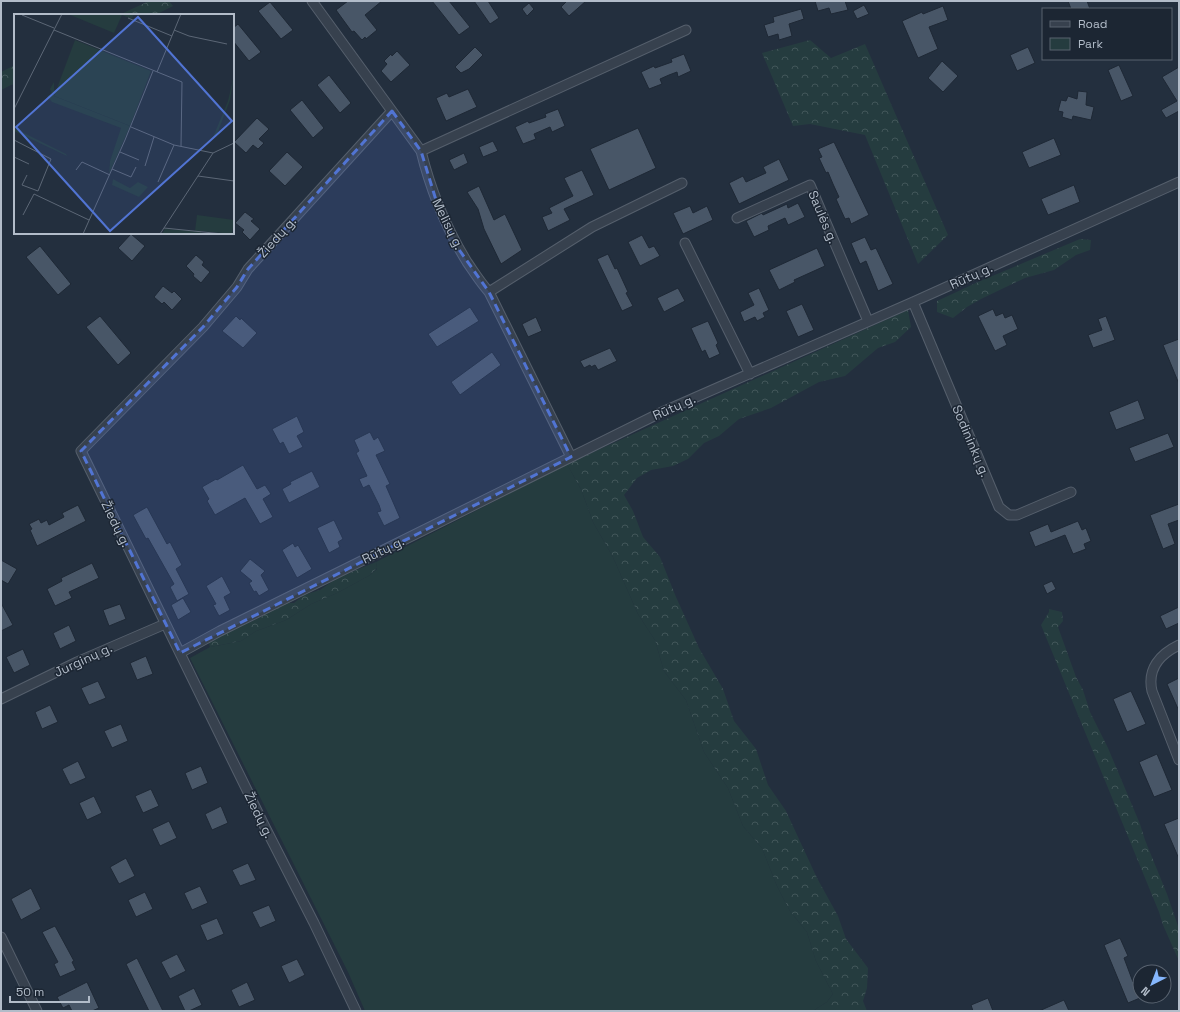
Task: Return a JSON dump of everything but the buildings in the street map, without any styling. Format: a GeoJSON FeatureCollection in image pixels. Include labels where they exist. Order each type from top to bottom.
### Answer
{"type":"FeatureCollection","features":[{"type":"Feature","properties":{"kind":"street","name":"Melisų g."},"geometry":{"type":"LineString","coordinates":[[312,1],[421,151],[426,173],[439,210],[460,251],[481,284],[489,292],[570,457]]}},
{"type":"Feature","properties":{"kind":"street"},"geometry":{"type":"LineString","coordinates":[[421,151],[686,30]]}},
{"type":"Feature","properties":{"kind":"street","name":"Žiedų g."},"geometry":{"type":"LineString","coordinates":[[356,1011],[81,451],[203,327],[237,287],[248,269],[392,111]]}},
{"type":"Feature","properties":{"kind":"street"},"geometry":{"type":"LineString","coordinates":[[489,292],[592,227],[682,182]]}},
{"type":"Feature","properties":{"kind":"street","name":"Rūtų g."},"geometry":{"type":"LineString","coordinates":[[180,653],[220,630],[662,412],[913,302],[1179,182]]}},
{"type":"Feature","properties":{"kind":"street","name":"Saulės g."},"geometry":{"type":"LineString","coordinates":[[737,218],[810,185],[868,321]]}},
{"type":"Feature","properties":{"kind":"street"},"geometry":{"type":"LineString","coordinates":[[684,243],[750,374]]}},
{"type":"Feature","properties":{"kind":"street","name":"Sodininkų g."},"geometry":{"type":"LineString","coordinates":[[913,302],[999,507],[1009,515],[1017,514],[1071,492]]}},
{"type":"Feature","properties":{"kind":"street","name":"Jurginų g."},"geometry":{"type":"LineString","coordinates":[[1,699],[76,662],[165,624]]}},
{"type":"Feature","properties":{"kind":"street"},"geometry":{"type":"LineString","coordinates":[[1179,645],[1168,651],[1160,658],[1152,673],[1150,682],[1152,691],[1179,760]]}},
{"type":"Feature","properties":{"kind":"street"},"geometry":{"type":"LineString","coordinates":[[1,937],[37,1011]]}},
{"type":"Feature","properties":{"kind":"highlighted area"},"geometry":{"type":"Polygon","coordinates":[[[392,111],[421,151],[439,210],[460,251],[489,292],[571,457],[180,653],[81,451],[203,327],[237,287],[248,269],[392,111]]]}},
{"type":"Feature","properties":{"kind":"green space"},"geometry":{"type":"Polygon","coordinates":[[[149,1],[169,1],[173,6],[157,14],[121,14],[149,1]]]}},
{"type":"Feature","properties":{"kind":"green space"},"geometry":{"type":"Polygon","coordinates":[[[810,40],[831,58],[865,44],[948,235],[918,264],[865,135],[810,124],[793,126],[762,53],[810,40]]]}},
{"type":"Feature","properties":{"kind":"green space"},"geometry":{"type":"Polygon","coordinates":[[[14,66],[14,84],[1,90],[1,72],[14,66]]]}},
{"type":"Feature","properties":{"kind":"green space"},"geometry":{"type":"Polygon","coordinates":[[[1080,239],[1091,240],[1090,250],[1076,255],[1054,270],[1025,278],[981,299],[967,307],[953,318],[937,312],[937,301],[1080,239]]]}},
{"type":"Feature","properties":{"kind":"green space"},"geometry":{"type":"Polygon","coordinates":[[[908,310],[911,327],[895,342],[878,348],[845,376],[819,382],[771,408],[739,419],[719,436],[704,443],[688,459],[673,466],[651,470],[637,478],[624,495],[633,511],[643,537],[660,557],[699,648],[723,689],[734,721],[756,749],[768,785],[786,811],[817,878],[838,916],[846,939],[868,968],[867,988],[863,1001],[867,1011],[813,1011],[827,1002],[833,994],[816,961],[807,932],[790,911],[777,886],[762,848],[743,826],[728,788],[704,752],[686,700],[664,671],[655,640],[638,614],[613,557],[593,522],[581,489],[567,464],[908,310]]]}},
{"type":"Feature","properties":{"kind":"green space"},"geometry":{"type":"Polygon","coordinates":[[[567,464],[581,489],[593,522],[613,557],[638,614],[655,640],[664,671],[686,700],[704,752],[728,788],[743,826],[762,848],[777,886],[790,911],[807,932],[816,961],[833,994],[827,1002],[813,1011],[365,1011],[348,972],[190,658],[210,647],[241,641],[256,631],[286,620],[311,604],[337,593],[370,575],[377,569],[376,562],[567,464]]]}},
{"type":"Feature","properties":{"kind":"green space"},"geometry":{"type":"Polygon","coordinates":[[[376,562],[377,568],[370,575],[337,593],[311,604],[286,620],[256,631],[241,641],[210,647],[208,640],[217,638],[225,632],[236,629],[263,616],[273,608],[288,603],[294,603],[304,595],[320,590],[337,578],[376,562]]]}},
{"type":"Feature","properties":{"kind":"green space"},"geometry":{"type":"Polygon","coordinates":[[[1049,609],[1062,612],[1063,621],[1058,627],[1076,677],[1083,690],[1090,712],[1108,748],[1140,824],[1167,894],[1179,929],[1179,961],[1041,625],[1049,612],[1049,609]]]}}]}
